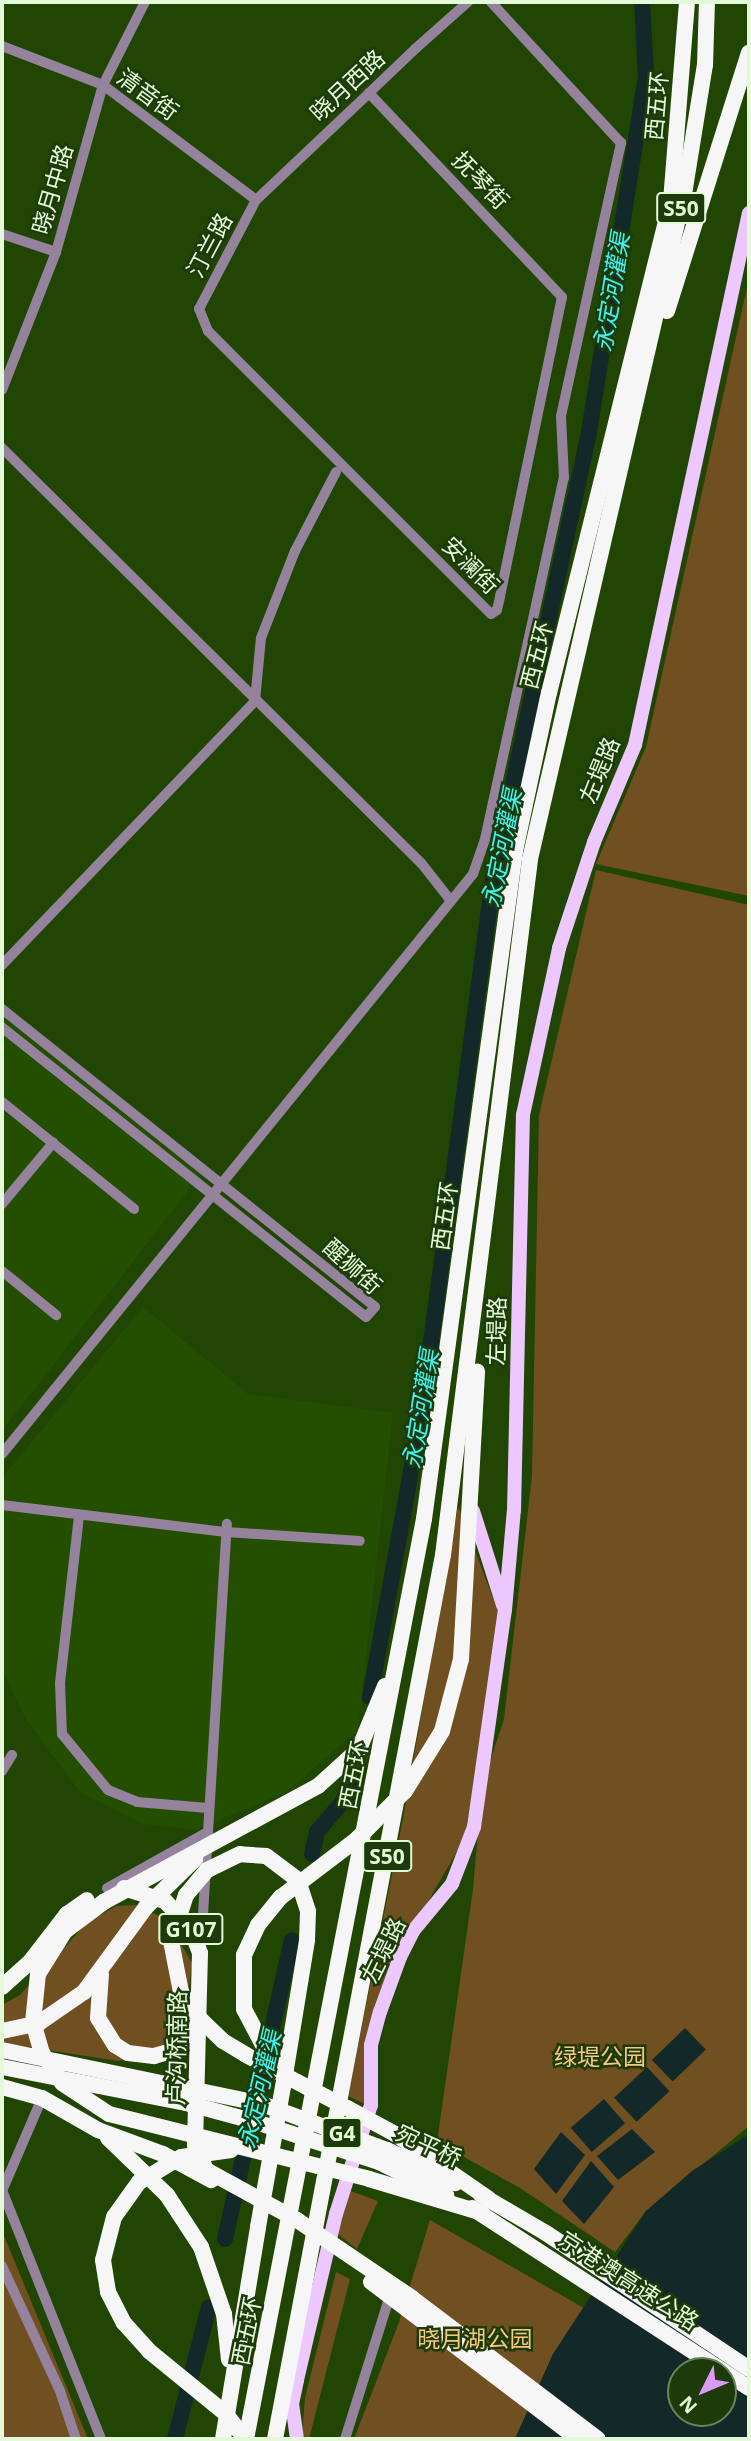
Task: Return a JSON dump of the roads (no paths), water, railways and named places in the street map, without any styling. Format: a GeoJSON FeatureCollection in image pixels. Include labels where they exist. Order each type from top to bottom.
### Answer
{"type":"FeatureCollection","features":[{"type":"Feature","properties":{"kind":"highway","name":"西五环"},"geometry":{"type":"LineString","coordinates":[[246,2439],[424,1519],[515,851],[550,693],[671,201],[687,2]]}},
{"type":"Feature","properties":{"kind":"highway","name":"S50"},"geometry":{"type":"LineString","coordinates":[[635,411],[685,188],[705,65],[707,2]]}},
{"type":"Feature","properties":{"kind":"highway"},"geometry":{"type":"LineString","coordinates":[[635,411],[749,53]]}},
{"type":"Feature","properties":{"kind":"highway","name":"西五环"},"geometry":{"type":"LineString","coordinates":[[275,2439],[443,1555],[482,1271],[530,859],[635,411]]}},
{"type":"Feature","properties":{"kind":"highway"},"geometry":{"type":"LineString","coordinates":[[307,2087],[265,2049],[251,2029],[241,1987],[244,1955],[258,1925],[282,1897],[357,1839],[405,1791],[442,1731],[458,1684],[471,1503],[482,1271]]}},
{"type":"Feature","properties":{"kind":"highway"},"geometry":{"type":"LineString","coordinates":[[403,1637],[359,1749],[318,1786],[254,1820],[211,1837],[105,1901],[65,1931],[38,1974],[33,2022],[50,2068],[92,2106],[247,2149],[485,2206]]}},
{"type":"Feature","properties":{"kind":"highway"},"geometry":{"type":"LineString","coordinates":[[2,2031],[54,2015],[101,1973],[132,1925],[211,1837]]}},
{"type":"Feature","properties":{"kind":"highway"},"geometry":{"type":"LineString","coordinates":[[223,2439],[230,2396],[308,1925],[305,1894],[289,1870],[265,1856],[229,1857],[193,1883],[176,1917],[171,1941],[181,1993],[194,2013],[223,2041],[307,2087],[394,2134],[485,2206]]}},
{"type":"Feature","properties":{"kind":"highway"},"geometry":{"type":"LineString","coordinates":[[2,1987],[30,1962],[67,1914],[107,1888]]}},
{"type":"Feature","properties":{"kind":"highway","name":"卢沟桥南路"},"geometry":{"type":"LineString","coordinates":[[107,1888],[144,1891],[165,1901],[190,1928],[200,1953],[195,2145],[205,2173]]}},
{"type":"Feature","properties":{"kind":"highway"},"geometry":{"type":"LineString","coordinates":[[101,1973],[98,2018],[115,2045],[128,2053],[154,2056],[168,2052],[198,2024]]}},
{"type":"Feature","properties":{"kind":"highway","name":"宛平桥"},"geometry":{"type":"LineString","coordinates":[[2,2050],[188,2086],[262,2104],[387,2150],[485,2206]]}},
{"type":"Feature","properties":{"kind":"highway","name":"宛平桥"},"geometry":{"type":"LineString","coordinates":[[2,2067],[186,2103],[379,2162],[485,2206]]}},
{"type":"Feature","properties":{"kind":"highway"},"geometry":{"type":"LineString","coordinates":[[2,2087],[42,2098],[98,2130],[163,2154],[297,2220],[391,2291],[598,2439]]}},
{"type":"Feature","properties":{"kind":"highway"},"geometry":{"type":"LineString","coordinates":[[163,2154],[184,2144],[197,2126]]}},
{"type":"Feature","properties":{"kind":"highway"},"geometry":{"type":"LineString","coordinates":[[98,2130],[167,2195],[201,2247],[224,2314],[230,2396]]}},
{"type":"Feature","properties":{"kind":"highway"},"geometry":{"type":"LineString","coordinates":[[246,2439],[225,2413],[149,2351],[124,2323],[108,2292],[103,2260],[109,2229],[120,2205],[152,2171],[181,2157],[247,2149]]}},
{"type":"Feature","properties":{"kind":"highway","name":"京港澳高速公路"},"geometry":{"type":"LineString","coordinates":[[485,2206],[749,2369]]}},
{"type":"Feature","properties":{"kind":"highway","name":"京港澳高速公路"},"geometry":{"type":"LineString","coordinates":[[485,2206],[749,2388]]}},
{"type":"Feature","properties":{"kind":"highway"},"geometry":{"type":"LineString","coordinates":[[408,2303],[578,2439]]}},
{"type":"Feature","properties":{"kind":"main road","name":"左堤路"},"geometry":{"type":"LineString","coordinates":[[297,2439],[292,2404],[336,2214],[371,2105],[371,2045],[377,2023],[388,1985],[413,1931],[452,1884],[464,1860],[483,1779],[505,1610],[514,1510],[523,1115],[559,948],[594,842],[635,745],[749,213]]}},
{"type":"Feature","properties":{"kind":"main road"},"geometry":{"type":"LineString","coordinates":[[471,1503],[505,1610]]}},
{"type":"Feature","properties":{"kind":"street","name":"晓月中路"},"geometry":{"type":"LineString","coordinates":[[2,390],[56,252],[103,85],[145,2]]}},
{"type":"Feature","properties":{"kind":"street","name":"晓月西路"},"geometry":{"type":"LineString","coordinates":[[256,200],[468,2]]}},
{"type":"Feature","properties":{"kind":"street"},"geometry":{"type":"LineString","coordinates":[[2,1454],[473,874],[485,839],[564,478],[561,416],[621,143],[491,2]]}},
{"type":"Feature","properties":{"kind":"street","name":"清音街"},"geometry":{"type":"LineString","coordinates":[[2,46],[103,85],[256,200]]}},
{"type":"Feature","properties":{"kind":"street","name":"抚琴街"},"geometry":{"type":"LineString","coordinates":[[369,93],[562,297]]}},
{"type":"Feature","properties":{"kind":"street","name":"汀兰路"},"geometry":{"type":"LineString","coordinates":[[199,309],[256,200]]}},
{"type":"Feature","properties":{"kind":"street"},"geometry":{"type":"LineString","coordinates":[[2,234],[56,252]]}},
{"type":"Feature","properties":{"kind":"street","name":"安澜街"},"geometry":{"type":"LineString","coordinates":[[199,309],[208,331],[491,614],[497,610],[500,597],[562,297]]}},
{"type":"Feature","properties":{"kind":"street"},"geometry":{"type":"LineString","coordinates":[[2,448],[255,701],[422,863],[451,901]]}},
{"type":"Feature","properties":{"kind":"street"},"geometry":{"type":"LineString","coordinates":[[2,965],[255,701],[261,638],[295,551],[336,472]]}},
{"type":"Feature","properties":{"kind":"street","name":"醒狮街"},"geometry":{"type":"LineString","coordinates":[[2,1009],[375,1307],[366,1317],[2,1027]]}},
{"type":"Feature","properties":{"kind":"street"},"geometry":{"type":"LineString","coordinates":[[2,1102],[134,1209]]}},
{"type":"Feature","properties":{"kind":"street"},"geometry":{"type":"LineString","coordinates":[[2,1204],[52,1143]]}},
{"type":"Feature","properties":{"kind":"street"},"geometry":{"type":"LineString","coordinates":[[2,1271],[56,1315]]}},
{"type":"Feature","properties":{"kind":"street"},"geometry":{"type":"LineString","coordinates":[[2,1505],[79,1516],[360,1541]]}},
{"type":"Feature","properties":{"kind":"street"},"geometry":{"type":"LineString","coordinates":[[79,1516],[60,1683],[62,1734],[108,1790],[137,1802],[208,1808]]}},
{"type":"Feature","properties":{"kind":"street"},"geometry":{"type":"LineString","coordinates":[[200,1953],[211,1837],[208,1808],[226,1528]]}},
{"type":"Feature","properties":{"kind":"street"},"geometry":{"type":"LineString","coordinates":[[2,1771],[12,1755]]}},
{"type":"Feature","properties":{"kind":"street"},"geometry":{"type":"LineString","coordinates":[[107,1888],[211,1837]]}},
{"type":"Feature","properties":{"kind":"street"},"geometry":{"type":"LineString","coordinates":[[42,2098],[2,2190],[101,2439]]}},
{"type":"Feature","properties":{"kind":"street"},"geometry":{"type":"LineString","coordinates":[[2,2266],[60,2391],[76,2439]]}},
{"type":"Feature","properties":{"kind":"street"},"geometry":{"type":"LineString","coordinates":[[345,2439],[391,2291]]}},
{"type":"Feature","properties":{"kind":"water"},"geometry":{"type":"Polygon","coordinates":[[[685,2028],[706,2050],[673,2082],[652,2060],[685,2028]]]}},
{"type":"Feature","properties":{"kind":"water"},"geometry":{"type":"Polygon","coordinates":[[[647,2067],[670,2091],[637,2122],[614,2098],[647,2067]]]}},
{"type":"Feature","properties":{"kind":"water"},"geometry":{"type":"Polygon","coordinates":[[[604,2099],[625,2123],[592,2152],[571,2128],[604,2099]]]}},
{"type":"Feature","properties":{"kind":"water"},"geometry":{"type":"Polygon","coordinates":[[[632,2129],[655,2152],[618,2180],[597,2156],[632,2129]]]}},
{"type":"Feature","properties":{"kind":"water"},"geometry":{"type":"Polygon","coordinates":[[[561,2132],[585,2155],[556,2194],[534,2169],[561,2132]]]}},
{"type":"Feature","properties":{"kind":"water"},"geometry":{"type":"Polygon","coordinates":[[[749,2134],[749,2439],[515,2439],[553,2354],[646,2211],[692,2171],[749,2134]]]}},
{"type":"Feature","properties":{"kind":"water"},"geometry":{"type":"Polygon","coordinates":[[[591,2161],[614,2187],[584,2224],[562,2201],[591,2161]]]}},
{"type":"Feature","properties":{"kind":"waterway","name":"永定河灌渠"},"geometry":{"type":"LineString","coordinates":[[370,1697],[421,1416],[494,872],[588,438],[646,76],[642,2]]}},
{"type":"Feature","properties":{"kind":"waterway","name":"永定河灌渠"},"geometry":{"type":"LineString","coordinates":[[312,1854],[317,1832],[354,1788]]}},
{"type":"Feature","properties":{"kind":"waterway","name":"永定河灌渠"},"geometry":{"type":"LineString","coordinates":[[225,2239],[292,1940]]}},
{"type":"Feature","properties":{"kind":"waterway","name":"永定河灌渠"},"geometry":{"type":"LineString","coordinates":[[175,2439],[209,2307]]}},
{"type":"Feature","properties":{"kind":"park label","name":"绿堤公园"},"geometry":{"type":"Point","coordinates":[600,2056]}},
{"type":"Feature","properties":{"kind":"park label","name":"晓月湖公园"},"geometry":{"type":"Point","coordinates":[475,2338]}}]}
